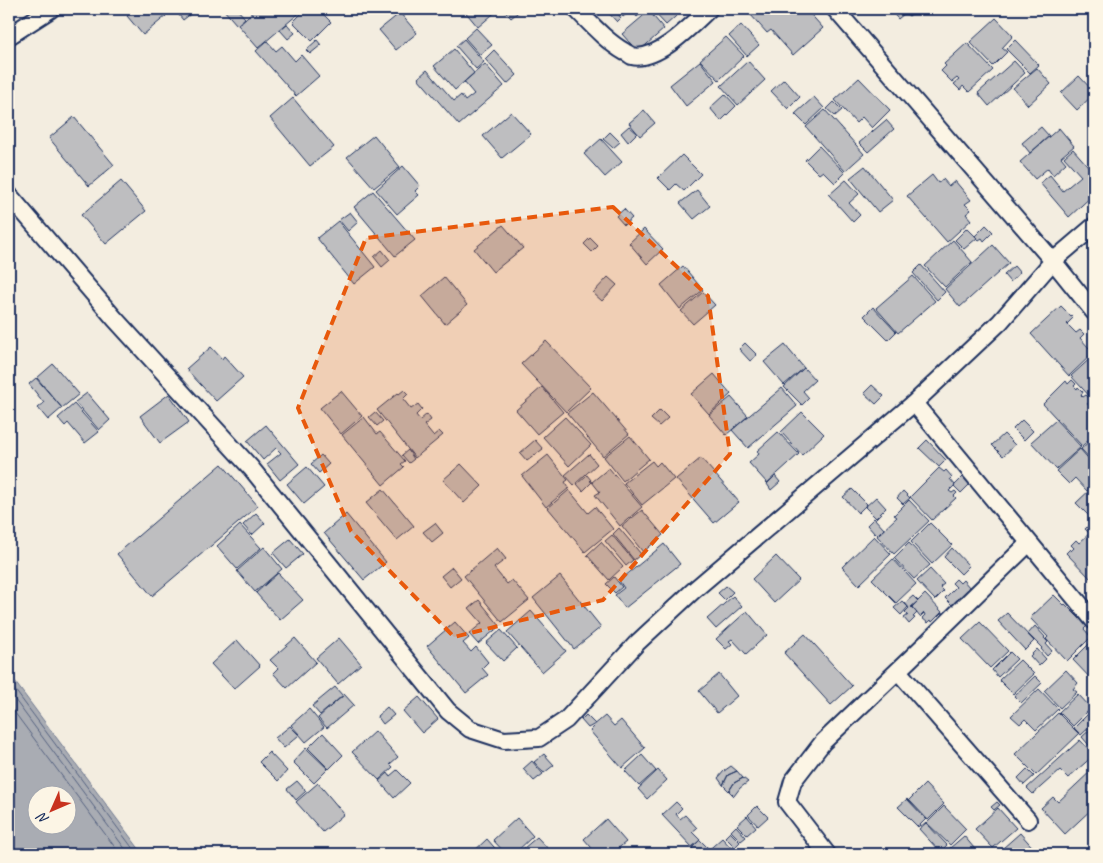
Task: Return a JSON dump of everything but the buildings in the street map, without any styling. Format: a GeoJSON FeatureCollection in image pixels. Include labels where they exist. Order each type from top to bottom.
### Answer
{"type":"FeatureCollection","features":[{"type":"Feature","properties":{"kind":"street"},"geometry":{"type":"LineString","coordinates":[[9,36],[51,9]]}},
{"type":"Feature","properties":{"kind":"street"},"geometry":{"type":"LineString","coordinates":[[576,9],[600,34],[616,47],[632,56],[648,56],[664,47],[709,9]]}},
{"type":"Feature","properties":{"kind":"street"},"geometry":{"type":"LineString","coordinates":[[835,9],[1053,261],[1094,312]]}},
{"type":"Feature","properties":{"kind":"street"},"geometry":{"type":"LineString","coordinates":[[9,195],[115,319],[251,468],[448,711],[470,729],[504,740],[540,738],[566,720],[637,643],[693,591],[914,403],[1000,322],[1053,261],[1094,226]]}},
{"type":"Feature","properties":{"kind":"street"},"geometry":{"type":"LineString","coordinates":[[914,403],[1094,621]]}},
{"type":"Feature","properties":{"kind":"street"},"geometry":{"type":"LineString","coordinates":[[826,854],[786,802],[793,781],[823,742],[1029,543]]}},
{"type":"Feature","properties":{"kind":"street"},"geometry":{"type":"LineString","coordinates":[[898,671],[1028,820]]}},
{"type":"Feature","properties":{"kind":"highlighted area"},"geometry":{"type":"Polygon","coordinates":[[[613,207],[708,296],[730,454],[603,600],[454,637],[351,531],[298,408],[366,238],[613,207]]]}},
{"type":"Feature","properties":{"kind":"water"},"geometry":{"type":"Polygon","coordinates":[[[9,674],[143,854],[9,854],[9,674]]]}}]}
